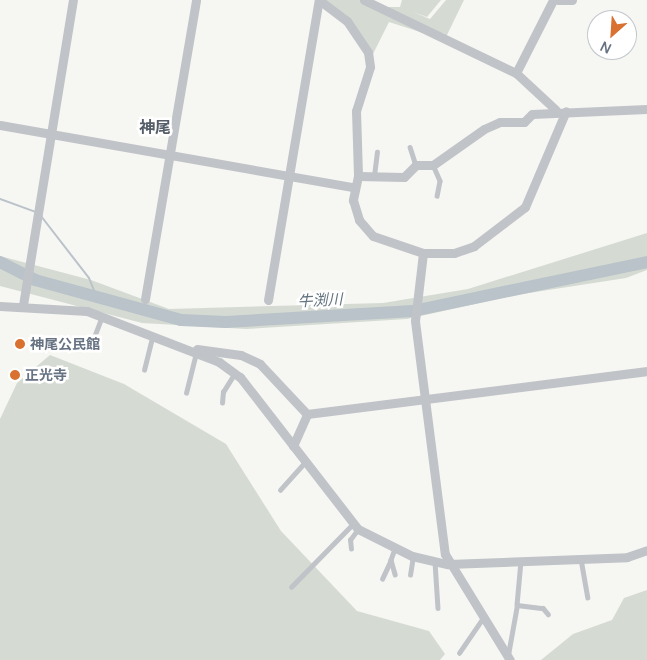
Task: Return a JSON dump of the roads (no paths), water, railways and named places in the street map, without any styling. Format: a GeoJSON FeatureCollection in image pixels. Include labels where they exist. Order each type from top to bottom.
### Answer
{"type":"FeatureCollection","features":[{"type":"Feature","properties":{"kind":"street"},"geometry":{"type":"LineString","coordinates":[[23,305],[73,0]]}},
{"type":"Feature","properties":{"kind":"street"},"geometry":{"type":"LineString","coordinates":[[145,300],[196,0]]}},
{"type":"Feature","properties":{"kind":"street"},"geometry":{"type":"LineString","coordinates":[[268,300],[319,0],[347,21],[368,52],[370,67],[356,111],[358,176],[353,187],[356,213],[367,231],[423,253],[467,249],[525,207],[561,110]]}},
{"type":"Feature","properties":{"kind":"street"},"geometry":{"type":"LineString","coordinates":[[364,0],[516,73],[561,110]]}},
{"type":"Feature","properties":{"kind":"street"},"geometry":{"type":"LineString","coordinates":[[516,73],[553,0]]}},
{"type":"Feature","properties":{"kind":"street"},"geometry":{"type":"LineString","coordinates":[[558,0],[572,0]]}},
{"type":"Feature","properties":{"kind":"street"},"geometry":{"type":"LineString","coordinates":[[358,176],[404,177],[416,165],[433,166],[484,129],[500,122],[518,124],[532,114],[561,110],[647,109]]}},
{"type":"Feature","properties":{"kind":"street"},"geometry":{"type":"LineString","coordinates":[[0,125],[289,174],[353,187]]}},
{"type":"Feature","properties":{"kind":"street"},"geometry":{"type":"LineString","coordinates":[[423,253],[416,318],[448,564],[509,658]]}},
{"type":"Feature","properties":{"kind":"street"},"geometry":{"type":"LineString","coordinates":[[0,306],[23,305],[102,315],[152,337],[196,353],[235,372],[293,446],[304,463],[355,526],[395,549],[413,556],[448,564],[627,557],[647,550]]}},
{"type":"Feature","properties":{"kind":"street"},"geometry":{"type":"LineString","coordinates":[[184,348],[250,358],[266,368],[308,414]]}},
{"type":"Feature","properties":{"kind":"street"},"geometry":{"type":"LineString","coordinates":[[308,414],[647,371]]}},
{"type":"Feature","properties":{"kind":"street"},"geometry":{"type":"LineString","coordinates":[[293,446],[308,414]]}},
{"type":"Feature","properties":{"kind":"lane"},"geometry":{"type":"LineString","coordinates":[[410,147],[416,165]]}},
{"type":"Feature","properties":{"kind":"lane"},"geometry":{"type":"LineString","coordinates":[[374,176],[377,152]]}},
{"type":"Feature","properties":{"kind":"lane"},"geometry":{"type":"LineString","coordinates":[[433,166],[440,180],[437,196]]}},
{"type":"Feature","properties":{"kind":"lane"},"geometry":{"type":"LineString","coordinates":[[91,345],[102,315]]}},
{"type":"Feature","properties":{"kind":"lane"},"geometry":{"type":"LineString","coordinates":[[144,370],[152,337]]}},
{"type":"Feature","properties":{"kind":"lane"},"geometry":{"type":"LineString","coordinates":[[186,393],[196,353]]}},
{"type":"Feature","properties":{"kind":"lane"},"geometry":{"type":"LineString","coordinates":[[222,403],[223,392],[235,372]]}},
{"type":"Feature","properties":{"kind":"lane"},"geometry":{"type":"LineString","coordinates":[[280,490],[304,463]]}},
{"type":"Feature","properties":{"kind":"lane"},"geometry":{"type":"LineString","coordinates":[[350,549],[350,540],[355,526]]}},
{"type":"Feature","properties":{"kind":"lane"},"geometry":{"type":"LineString","coordinates":[[291,587],[355,526]]}},
{"type":"Feature","properties":{"kind":"lane"},"geometry":{"type":"LineString","coordinates":[[382,579],[392,560],[395,549]]}},
{"type":"Feature","properties":{"kind":"lane"},"geometry":{"type":"LineString","coordinates":[[410,575],[413,556]]}},
{"type":"Feature","properties":{"kind":"lane"},"geometry":{"type":"LineString","coordinates":[[581,559],[588,597]]}},
{"type":"Feature","properties":{"kind":"lane"},"geometry":{"type":"LineString","coordinates":[[392,560],[396,574]]}},
{"type":"Feature","properties":{"kind":"lane"},"geometry":{"type":"LineString","coordinates":[[435,561],[438,608]]}},
{"type":"Feature","properties":{"kind":"lane"},"geometry":{"type":"LineString","coordinates":[[509,658],[521,561]]}},
{"type":"Feature","properties":{"kind":"lane"},"geometry":{"type":"LineString","coordinates":[[517,605],[543,608],[548,614]]}},
{"type":"Feature","properties":{"kind":"lane"},"geometry":{"type":"LineString","coordinates":[[459,653],[483,618]]}},
{"type":"Feature","properties":{"kind":"waterway"},"geometry":{"type":"LineString","coordinates":[[0,199],[35,212]]}},
{"type":"Feature","properties":{"kind":"waterway"},"geometry":{"type":"LineString","coordinates":[[41,216],[89,278],[96,295]]}},
{"type":"Feature","properties":{"kind":"waterway","name":"牛渕川"},"geometry":{"type":"LineString","coordinates":[[0,262],[35,280],[181,320],[226,322],[413,311],[647,262]]}},
{"type":"Feature","properties":{"kind":"place","name":"神尾公民館"},"geometry":{"type":"Point","coordinates":[20,344]}},
{"type":"Feature","properties":{"kind":"place","name":"正光寺"},"geometry":{"type":"Point","coordinates":[15,375]}},
{"type":"Feature","properties":{"kind":"district","name":"神尾"},"geometry":{"type":"Point","coordinates":[155,127]}}]}
